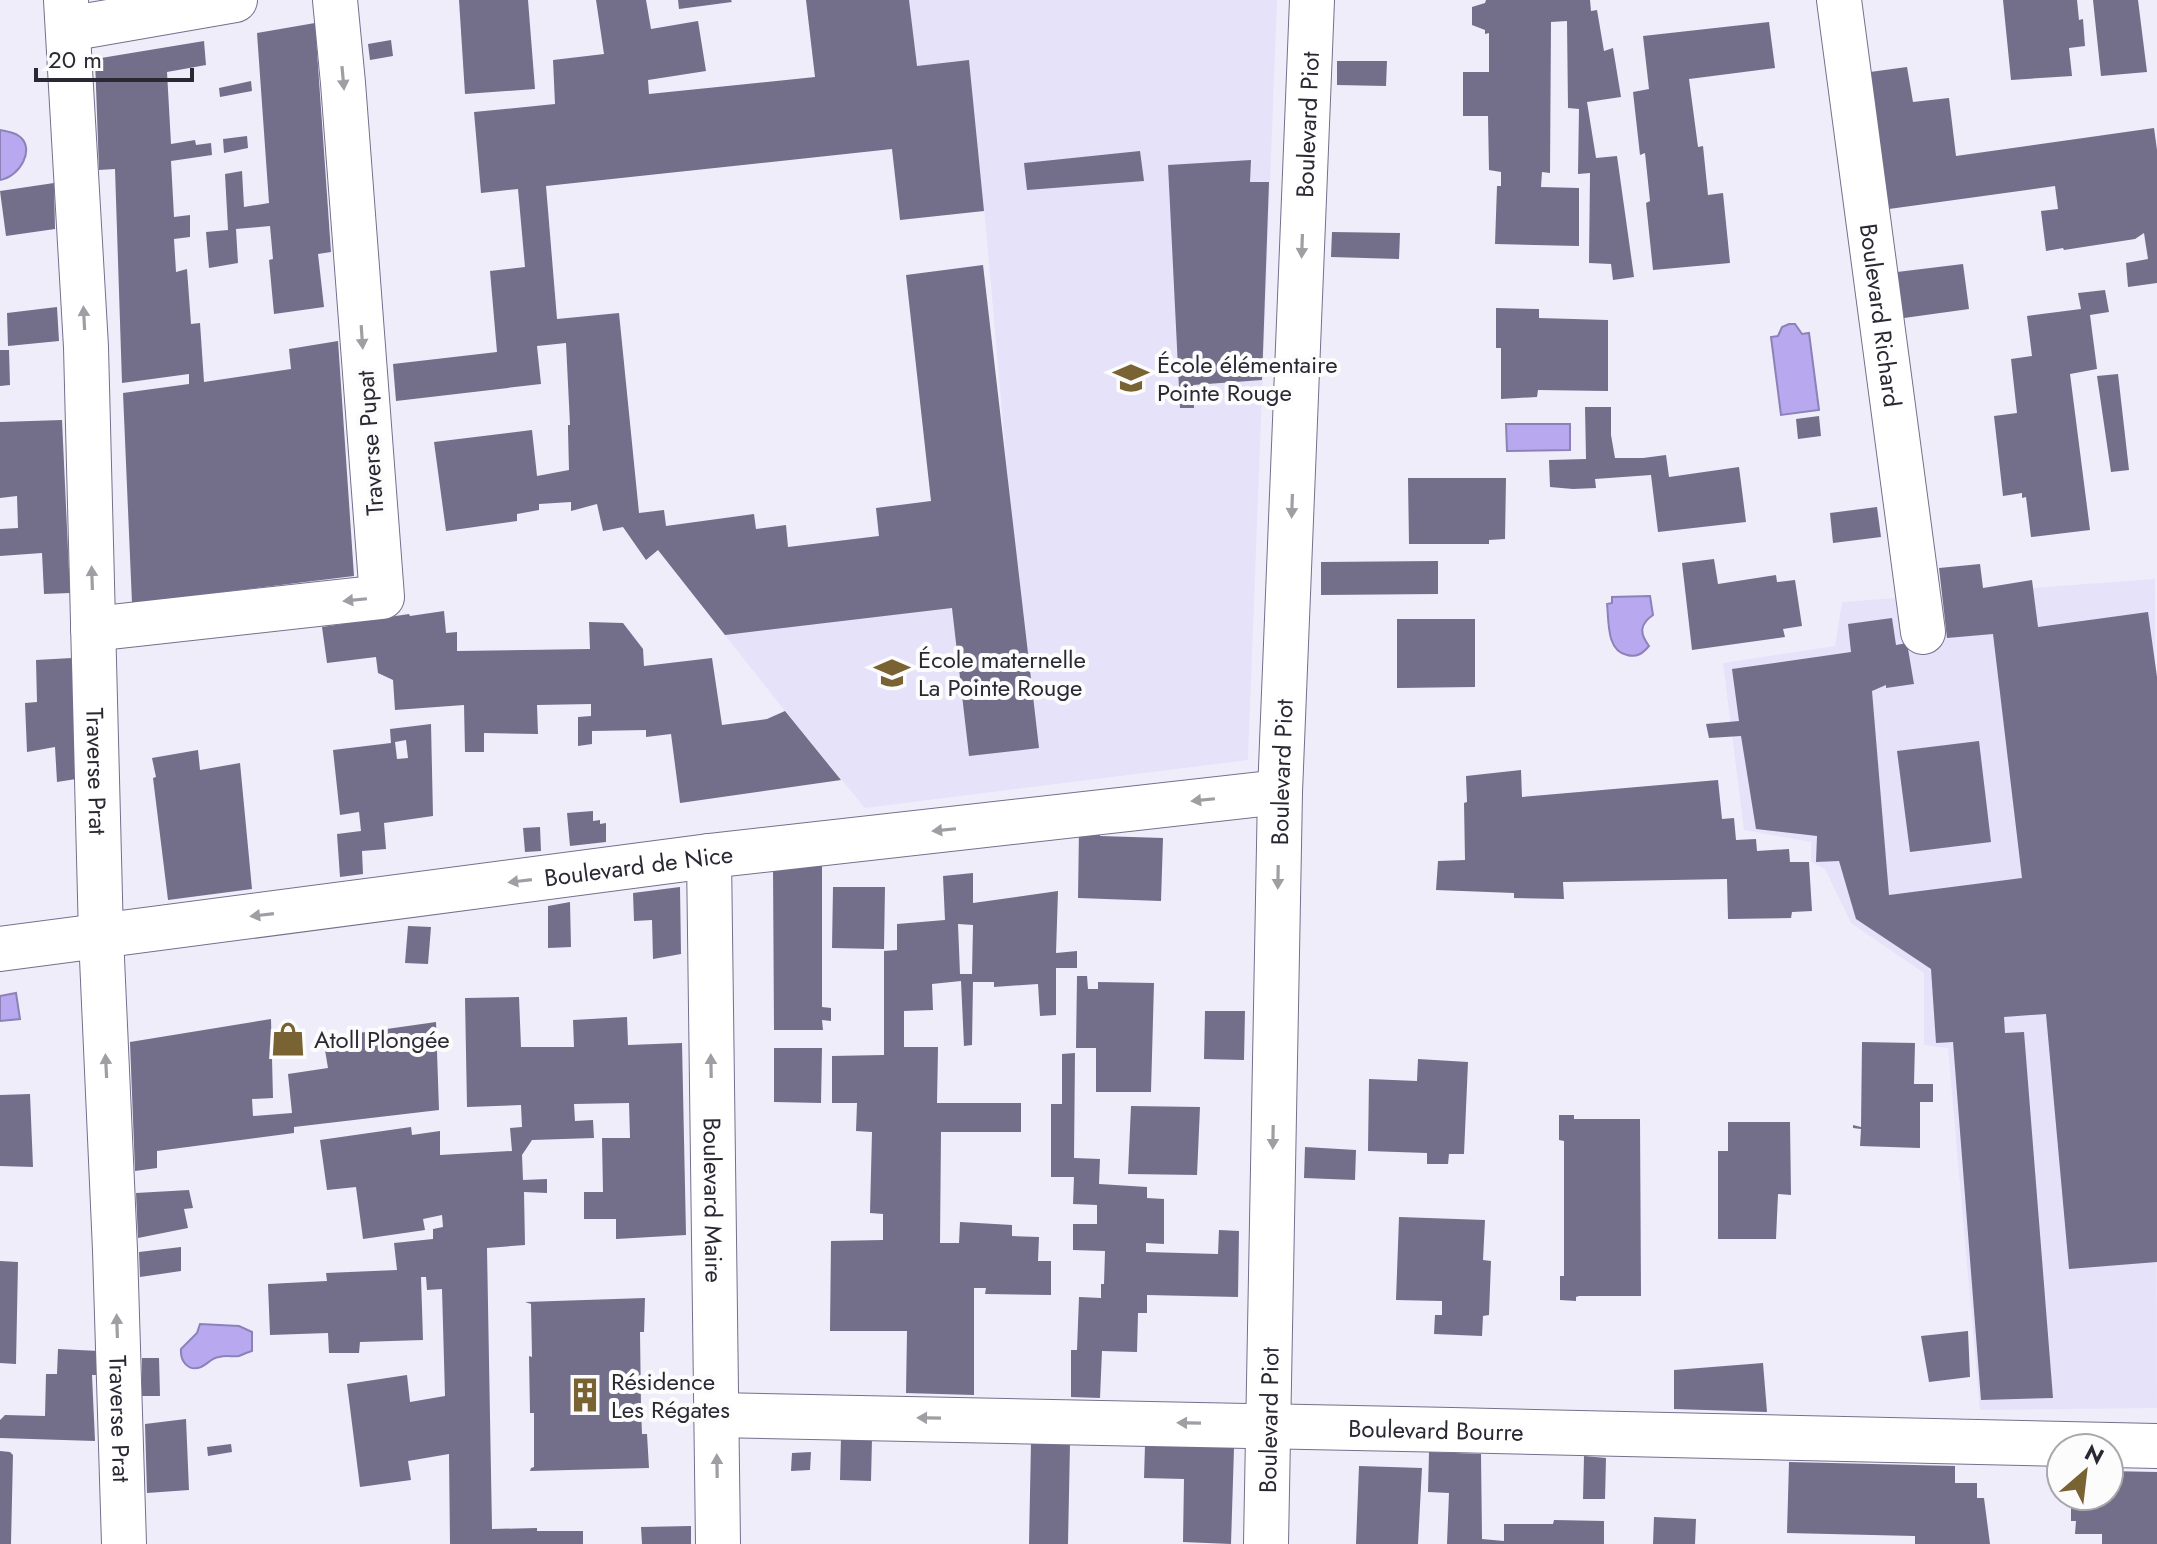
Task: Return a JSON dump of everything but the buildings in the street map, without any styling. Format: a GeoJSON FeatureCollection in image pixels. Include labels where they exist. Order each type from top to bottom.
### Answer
{"type":"FeatureCollection","features":[{"type":"Feature","properties":{"kind":"street"},"geometry":{"type":"LineString","coordinates":[[67,14],[235,0]]}},
{"type":"Feature","properties":{"kind":"street","name":"Traverse Pupat"},"geometry":{"type":"LineString","coordinates":[[93,629],[382,597],[335,0]]}},
{"type":"Feature","properties":{"kind":"street","name":"Boulevard Piot"},"geometry":{"type":"LineString","coordinates":[[1266,1544],[1280,792],[1312,0]]}},
{"type":"Feature","properties":{"kind":"street","name":"Boulevard Richard"},"geometry":{"type":"LineString","coordinates":[[1839,0],[1923,632]]}},
{"type":"Feature","properties":{"kind":"street","name":"Traverse Prat"},"geometry":{"type":"LineString","coordinates":[[67,14],[86,347],[101,936],[124,1544]]}},
{"type":"Feature","properties":{"kind":"street","name":"Boulevard de Nice"},"geometry":{"type":"LineString","coordinates":[[0,949],[709,856],[1280,792]]}},
{"type":"Feature","properties":{"kind":"street","name":"Boulevard Maire"},"geometry":{"type":"LineString","coordinates":[[709,856],[718,1544]]}},
{"type":"Feature","properties":{"kind":"street","name":"Boulevard Bourre"},"geometry":{"type":"LineString","coordinates":[[716,1415],[2157,1446]]}},
{"type":"Feature","properties":{"kind":"shaded area","name":"École élémentaire Pointe Rouge"},"geometry":{"type":"Polygon","coordinates":[[[806,0],[1277,0],[1248,760],[865,808],[667,562],[878,536],[876,508],[986,495],[1011,516],[969,61],[815,77],[806,0]]]}},
{"type":"Feature","properties":{"kind":"shaded area"},"geometry":{"type":"Polygon","coordinates":[[[0,130],[19,136],[24,141],[26,154],[14,174],[0,180],[0,130]]]}},
{"type":"Feature","properties":{"kind":"shaded area"},"geometry":{"type":"Polygon","coordinates":[[[1795,324],[1802,334],[1809,333],[1819,410],[1781,415],[1771,337],[1778,336],[1782,327],[1795,324]]]}},
{"type":"Feature","properties":{"kind":"shaded area"},"geometry":{"type":"Polygon","coordinates":[[[1506,424],[1570,424],[1570,450],[1507,451],[1506,424]]]}},
{"type":"Feature","properties":{"kind":"shaded area"},"geometry":{"type":"Polygon","coordinates":[[[2155,579],[2157,1408],[1980,1410],[1948,1048],[1924,1045],[1924,973],[1851,923],[1825,869],[1811,862],[1811,842],[1744,830],[1723,663],[1835,646],[1842,602],[2155,579]]]}},
{"type":"Feature","properties":{"kind":"shaded area"},"geometry":{"type":"Polygon","coordinates":[[[1650,596],[1653,615],[1642,629],[1649,646],[1637,655],[1620,652],[1615,648],[1610,634],[1607,604],[1612,603],[1612,597],[1650,596]]]}},
{"type":"Feature","properties":{"kind":"shaded area"},"geometry":{"type":"Polygon","coordinates":[[[16,993],[20,1019],[0,1021],[0,996],[16,993]]]}},
{"type":"Feature","properties":{"kind":"shaded area"},"geometry":{"type":"Polygon","coordinates":[[[200,1324],[239,1326],[252,1332],[252,1351],[239,1356],[216,1358],[196,1368],[189,1367],[183,1361],[181,1349],[197,1333],[200,1324]]]}},
{"type":"Feature","properties":{"kind":"place","name":"École élémentaire Pointe Rouge"},"geometry":{"type":"Point","coordinates":[1131,378]}},
{"type":"Feature","properties":{"kind":"place","name":"École maternelle La Pointe Rouge"},"geometry":{"type":"Point","coordinates":[892,673]}},
{"type":"Feature","properties":{"kind":"place","name":"Atoll Plongée"},"geometry":{"type":"Point","coordinates":[288,1039]}},
{"type":"Feature","properties":{"kind":"place","name":"Résidence Les Régates"},"geometry":{"type":"Point","coordinates":[585,1395]}}]}
